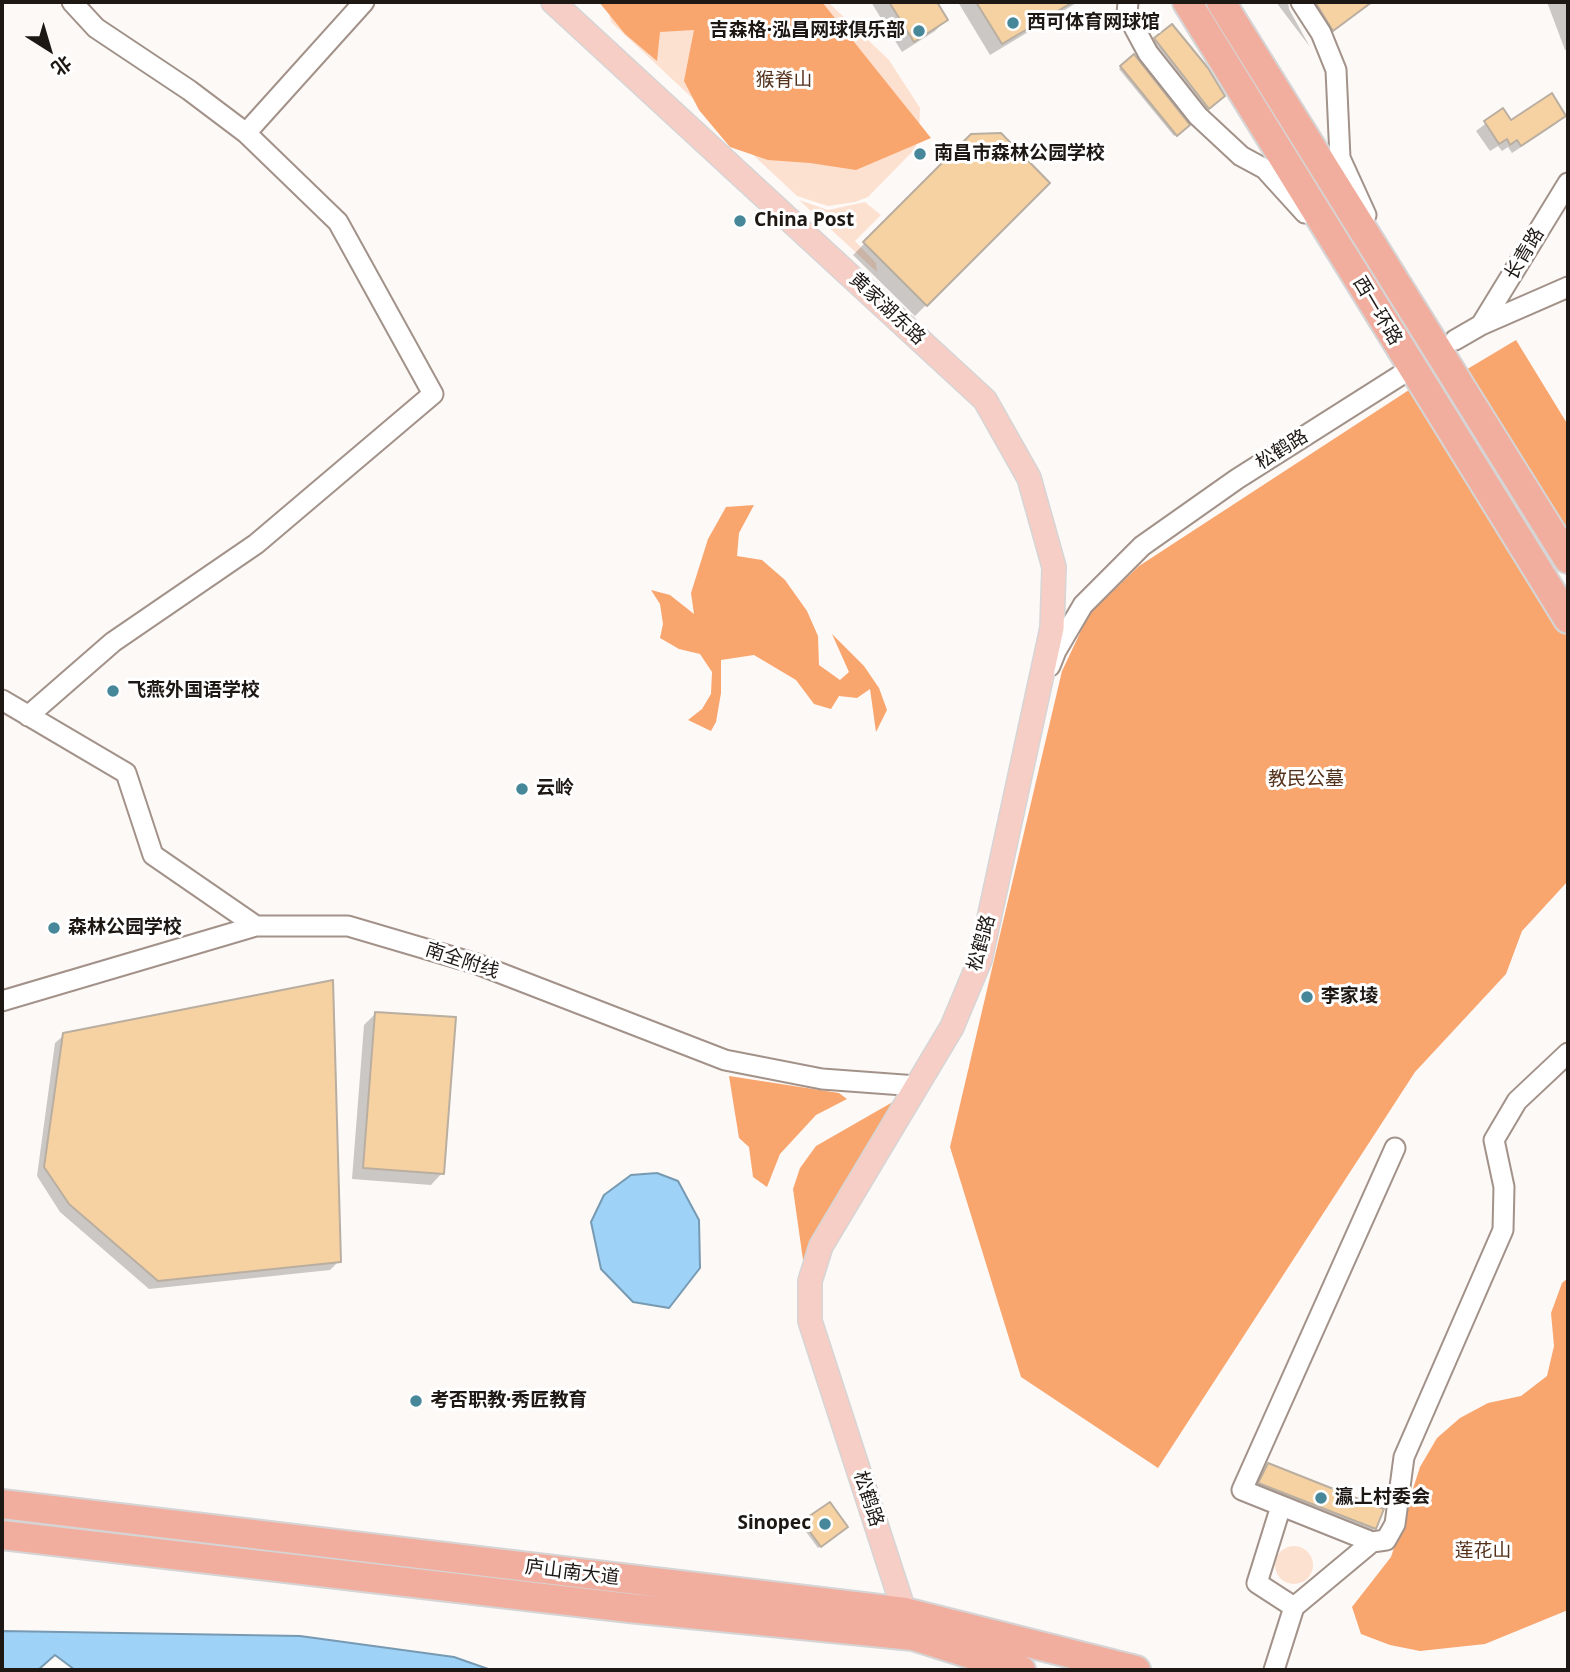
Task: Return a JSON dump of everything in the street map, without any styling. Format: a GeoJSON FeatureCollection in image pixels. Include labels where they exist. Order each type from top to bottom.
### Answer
{"type":"FeatureCollection","features":[{"type":"Feature","properties":{"kind":"highway","name":"西一环路"},"geometry":{"type":"LineString","coordinates":[[1187,2],[1568,619]]}},
{"type":"Feature","properties":{"kind":"highway","name":"西一环路"},"geometry":{"type":"LineString","coordinates":[[1221,2],[1568,559]]}},
{"type":"Feature","properties":{"kind":"highway","name":"庐山南大道"},"geometry":{"type":"LineString","coordinates":[[2,1504],[909,1624],[1136,1670]]}},
{"type":"Feature","properties":{"kind":"highway","name":"庐山南大道"},"geometry":{"type":"LineString","coordinates":[[2,1535],[629,1608],[909,1624],[1021,1670]]}},
{"type":"Feature","properties":{"kind":"main road","name":"黄家湖东路"},"geometry":{"type":"LineString","coordinates":[[553,2],[985,400],[1029,478],[1054,567],[1052,628],[1035,703]]}},
{"type":"Feature","properties":{"kind":"main road","name":"松鹤路"},"geometry":{"type":"LineString","coordinates":[[909,1624],[810,1321],[810,1281],[821,1246],[952,1027],[980,960],[1035,703]]}},
{"type":"Feature","properties":{"kind":"street"},"geometry":{"type":"LineString","coordinates":[[28,716],[113,642],[256,544],[433,394],[338,222],[246,133],[189,90],[96,28],[72,2]]}},
{"type":"Feature","properties":{"kind":"street"},"geometry":{"type":"LineString","coordinates":[[246,133],[364,2]]}},
{"type":"Feature","properties":{"kind":"street"},"geometry":{"type":"LineString","coordinates":[[1128,2],[1127,15],[1148,53],[1198,116],[1241,156],[1265,169],[1351,267]]}},
{"type":"Feature","properties":{"kind":"street"},"geometry":{"type":"LineString","coordinates":[[1301,2],[1321,33],[1336,70],[1340,158],[1402,293]]}},
{"type":"Feature","properties":{"kind":"street","name":"长青路"},"geometry":{"type":"LineString","coordinates":[[1482,325],[1568,183]]}},
{"type":"Feature","properties":{"kind":"street"},"geometry":{"type":"LineString","coordinates":[[1455,340],[1482,325],[1568,287]]}},
{"type":"Feature","properties":{"kind":"street","name":"松鹤路"},"geometry":{"type":"LineString","coordinates":[[1035,703],[1056,651],[1083,605],[1142,546],[1237,479],[1404,373]]}},
{"type":"Feature","properties":{"kind":"street"},"geometry":{"type":"LineString","coordinates":[[2,700],[126,773],[153,855],[256,926]]}},
{"type":"Feature","properties":{"kind":"street","name":"南全附线"},"geometry":{"type":"LineString","coordinates":[[2,1002],[256,926],[348,926],[477,964],[725,1060],[822,1079],[917,1086]]}},
{"type":"Feature","properties":{"kind":"street"},"geometry":{"type":"LineString","coordinates":[[1395,1148],[1242,1490],[1372,1542],[1386,1540],[1395,1524],[1404,1457],[1503,1230],[1504,1187],[1494,1140],[1517,1101],[1568,1053]]}},
{"type":"Feature","properties":{"kind":"street"},"geometry":{"type":"LineString","coordinates":[[1281,1506],[1257,1583],[1294,1607]]}},
{"type":"Feature","properties":{"kind":"street"},"geometry":{"type":"LineString","coordinates":[[1274,1670],[1294,1607],[1372,1542]]}},
{"type":"Feature","properties":{"kind":"green space","name":"猴脊山"},"geometry":{"type":"Polygon","coordinates":[[[599,2],[822,2],[931,138],[856,170],[768,160],[730,147],[699,110],[684,81],[694,30],[660,32],[657,61],[625,34],[599,2]]]}},
{"type":"Feature","properties":{"kind":"green space","name":"猴脊山"},"geometry":{"type":"Polygon","coordinates":[[[606,2],[828,2],[889,60],[920,108],[919,135],[915,149],[868,197],[828,206],[797,196],[611,22],[606,2]]]}},
{"type":"Feature","properties":{"kind":"green space"},"geometry":{"type":"Polygon","coordinates":[[[799,200],[828,210],[865,202],[881,215],[855,241],[876,263],[877,272],[799,200]]]}},
{"type":"Feature","properties":{"kind":"green space"},"geometry":{"type":"Polygon","coordinates":[[[1516,340],[1568,425],[1568,538],[1464,371],[1516,340]]]}},
{"type":"Feature","properties":{"kind":"green space","name":"教民公墓"},"geometry":{"type":"Polygon","coordinates":[[[1412,388],[1568,637],[1568,881],[1522,931],[1506,974],[1415,1072],[1158,1468],[1021,1377],[950,1147],[1062,671],[1089,614],[1139,566],[1412,388]]]}},
{"type":"Feature","properties":{"kind":"green space"},"geometry":{"type":"Polygon","coordinates":[[[754,505],[739,533],[737,556],[762,560],[785,580],[807,611],[818,636],[819,665],[840,680],[849,672],[832,634],[864,666],[879,688],[887,710],[876,732],[870,689],[857,698],[839,696],[831,709],[814,704],[796,680],[754,655],[721,660],[721,693],[716,722],[711,731],[688,720],[702,709],[711,694],[712,672],[700,654],[679,649],[660,638],[663,624],[660,604],[651,590],[670,595],[694,614],[691,593],[708,539],[726,507],[754,505]]]}},
{"type":"Feature","properties":{"kind":"green space"},"geometry":{"type":"Polygon","coordinates":[[[729,1076],[839,1093],[847,1099],[816,1115],[780,1154],[767,1187],[753,1177],[749,1147],[739,1138],[729,1076]]]}},
{"type":"Feature","properties":{"kind":"green space"},"geometry":{"type":"Polygon","coordinates":[[[898,1099],[804,1267],[793,1189],[800,1168],[816,1146],[898,1099]]]}},
{"type":"Feature","properties":{"kind":"green space","name":"莲花山"},"geometry":{"type":"Polygon","coordinates":[[[1568,1278],[1568,1610],[1485,1644],[1420,1651],[1390,1645],[1361,1634],[1352,1607],[1391,1557],[1420,1467],[1437,1438],[1460,1418],[1488,1403],[1521,1396],[1547,1376],[1554,1346],[1551,1313],[1562,1283],[1568,1278]]]}},
{"type":"Feature","properties":{"kind":"green space"},"geometry":{"type":"Polygon","coordinates":[[[1294,1546],[1307,1552],[1313,1565],[1307,1578],[1294,1584],[1281,1578],[1275,1565],[1281,1552],[1294,1546]]]}},
{"type":"Feature","properties":{"kind":"water"},"geometry":{"type":"Polygon","coordinates":[[[657,1173],[678,1181],[699,1220],[700,1268],[669,1308],[633,1302],[601,1269],[591,1222],[604,1195],[631,1175],[657,1173]]]}},
{"type":"Feature","properties":{"kind":"water"},"geometry":{"type":"Polygon","coordinates":[[[2,1631],[300,1636],[454,1657],[491,1670],[75,1670],[55,1655],[38,1670],[2,1670],[2,1631]]]}},
{"type":"Feature","properties":{"kind":"building","name":"吉森格·泓昌网球俱乐部"},"geometry":{"type":"Polygon","coordinates":[[[889,2],[937,2],[948,20],[914,42],[889,2]]]}},
{"type":"Feature","properties":{"kind":"building","name":"西可体育网球馆"},"geometry":{"type":"Polygon","coordinates":[[[976,2],[1073,2],[1002,44],[976,2]]]}},
{"type":"Feature","properties":{"kind":"building"},"geometry":{"type":"Polygon","coordinates":[[[1315,2],[1372,2],[1333,31],[1315,2]]]}},
{"type":"Feature","properties":{"kind":"building"},"geometry":{"type":"Polygon","coordinates":[[[1172,24],[1208,68],[1225,96],[1209,109],[1154,38],[1172,24]]]}},
{"type":"Feature","properties":{"kind":"building"},"geometry":{"type":"Polygon","coordinates":[[[1134,54],[1190,125],[1177,136],[1120,66],[1134,54]]]}},
{"type":"Feature","properties":{"kind":"building"},"geometry":{"type":"Polygon","coordinates":[[[1552,93],[1566,116],[1521,146],[1517,140],[1510,145],[1507,139],[1499,144],[1484,121],[1503,108],[1511,120],[1552,93]]]}},
{"type":"Feature","properties":{"kind":"building"},"geometry":{"type":"Polygon","coordinates":[[[1001,133],[1050,183],[927,306],[863,242],[971,134],[1001,133]]]}},
{"type":"Feature","properties":{"kind":"building"},"geometry":{"type":"Polygon","coordinates":[[[333,980],[341,1262],[158,1281],[69,1204],[44,1167],[63,1033],[333,980]]]}},
{"type":"Feature","properties":{"kind":"building"},"geometry":{"type":"Polygon","coordinates":[[[375,1012],[456,1017],[444,1174],[363,1168],[375,1012]]]}},
{"type":"Feature","properties":{"kind":"building"},"geometry":{"type":"Polygon","coordinates":[[[1268,1463],[1384,1509],[1376,1529],[1258,1483],[1268,1463]]]}},
{"type":"Feature","properties":{"kind":"building","name":"Sinopec"},"geometry":{"type":"Polygon","coordinates":[[[830,1502],[848,1527],[821,1547],[802,1521],[830,1502]]]}},
{"type":"Feature","properties":{"kind":"place","name":"西可体育网球馆"},"geometry":{"type":"Point","coordinates":[1013,23]}},
{"type":"Feature","properties":{"kind":"place","name":"吉森格·泓昌网球俱乐部"},"geometry":{"type":"Point","coordinates":[919,31]}},
{"type":"Feature","properties":{"kind":"place","name":"南昌市森林公园学校"},"geometry":{"type":"Point","coordinates":[920,154]}},
{"type":"Feature","properties":{"kind":"place","name":"China Post"},"geometry":{"type":"Point","coordinates":[740,221]}},
{"type":"Feature","properties":{"kind":"place","name":"飞燕外国语学校"},"geometry":{"type":"Point","coordinates":[113,691]}},
{"type":"Feature","properties":{"kind":"place","name":"云岭"},"geometry":{"type":"Point","coordinates":[522,789]}},
{"type":"Feature","properties":{"kind":"place","name":"森林公园学校"},"geometry":{"type":"Point","coordinates":[54,928]}},
{"type":"Feature","properties":{"kind":"place","name":"李家堎"},"geometry":{"type":"Point","coordinates":[1307,997]}},
{"type":"Feature","properties":{"kind":"place","name":"考否职教·秀匠教育"},"geometry":{"type":"Point","coordinates":[416,1401]}},
{"type":"Feature","properties":{"kind":"place","name":"瀛上村委会"},"geometry":{"type":"Point","coordinates":[1321,1498]}},
{"type":"Feature","properties":{"kind":"place","name":"Sinopec"},"geometry":{"type":"Point","coordinates":[825,1524]}}]}
